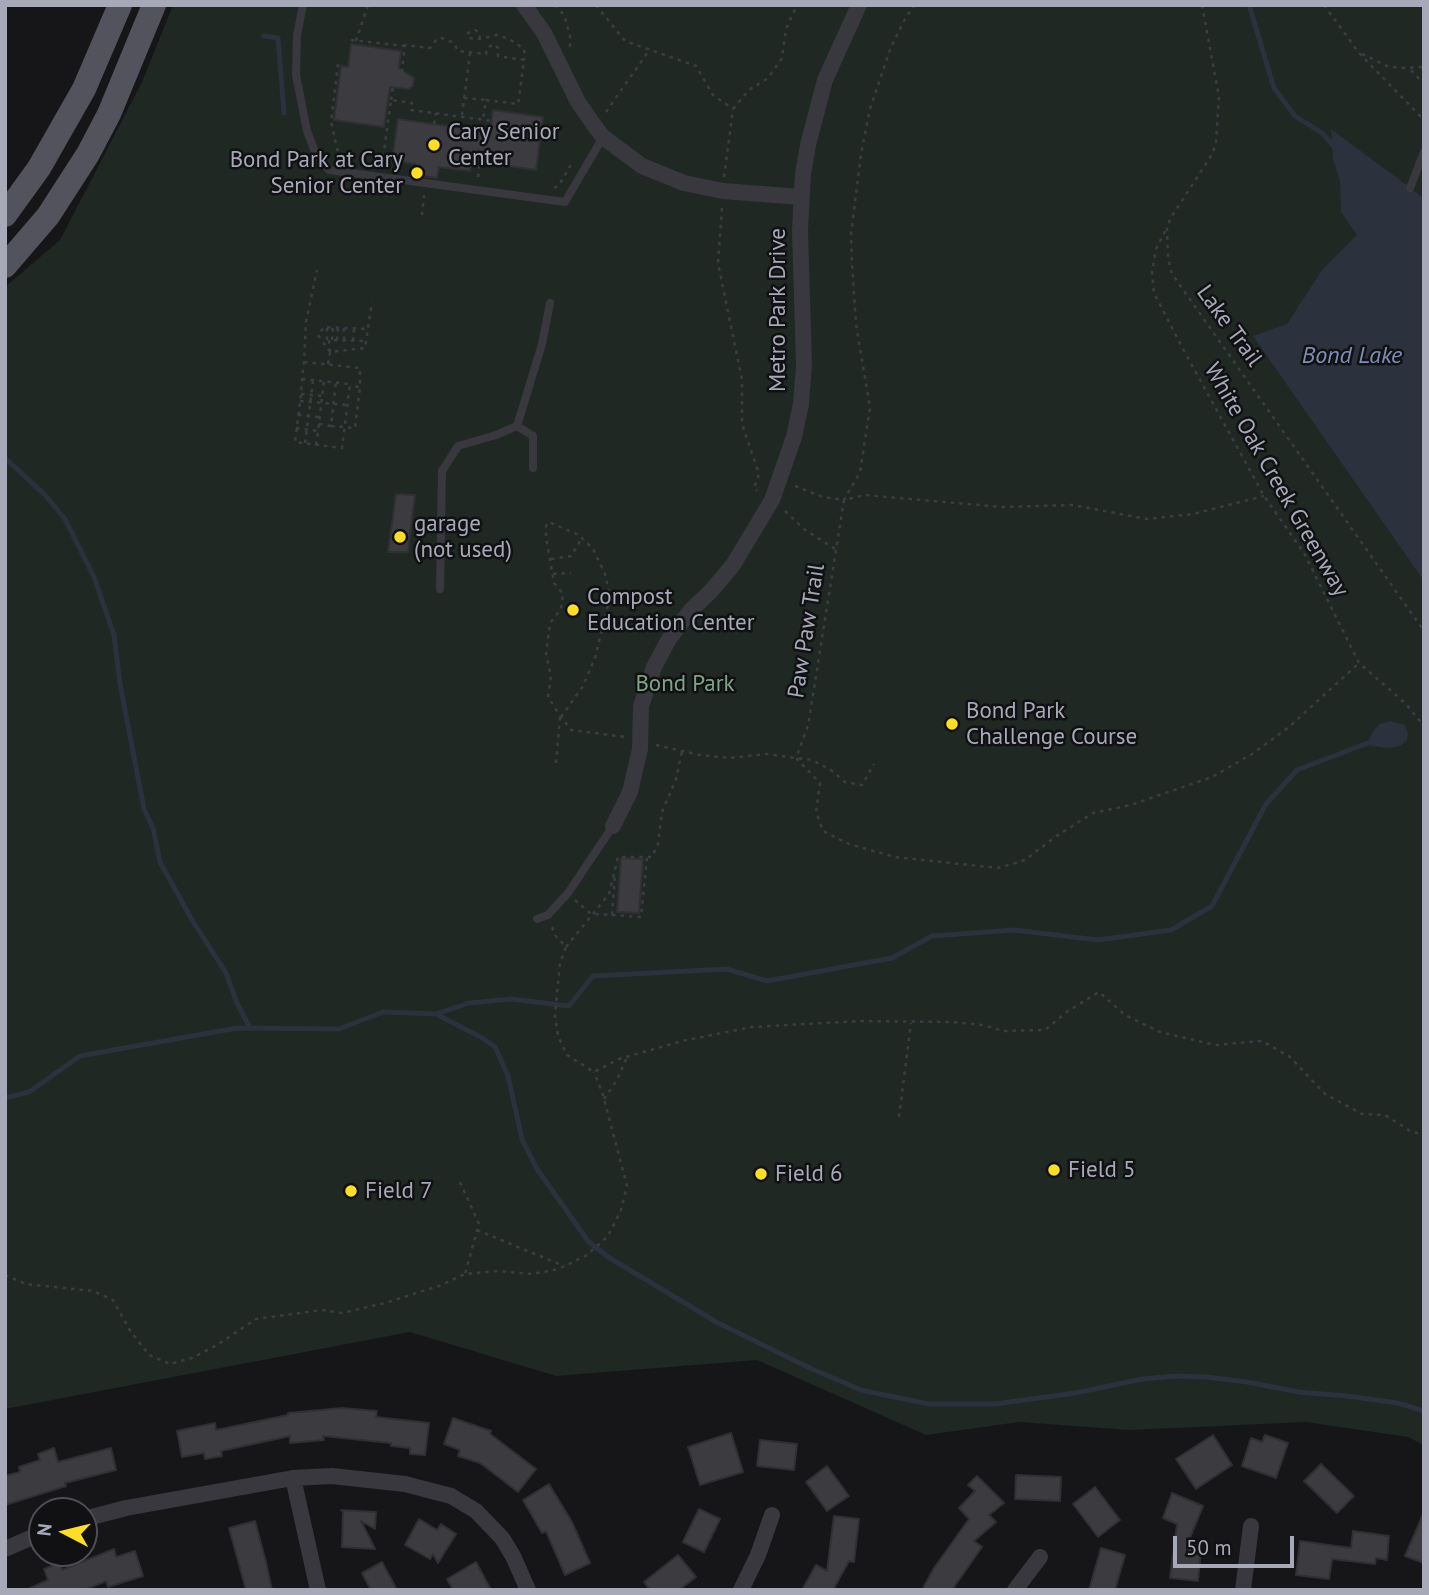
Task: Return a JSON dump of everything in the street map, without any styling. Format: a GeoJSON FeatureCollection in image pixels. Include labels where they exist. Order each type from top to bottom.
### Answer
{"type":"FeatureCollection","features":[{"type":"Feature","properties":{"kind":"main road"},"geometry":{"type":"LineString","coordinates":[[5,215],[40,168],[84,89],[120,5]]}},
{"type":"Feature","properties":{"kind":"main road"},"geometry":{"type":"LineString","coordinates":[[5,266],[48,216],[88,153],[118,94],[153,5]]}},
{"type":"Feature","properties":{"kind":"street"},"geometry":{"type":"LineString","coordinates":[[524,5],[544,33],[578,102],[603,138],[642,166],[684,183],[723,191],[801,197]]}},
{"type":"Feature","properties":{"kind":"street","name":"Metro Park Drive"},"geometry":{"type":"LineString","coordinates":[[613,827],[630,792],[640,750],[641,706],[654,667],[669,639],[691,610],[733,565],[777,504],[801,404],[804,344],[801,197],[808,145],[825,80],[859,5]]}},
{"type":"Feature","properties":{"kind":"street"},"geometry":{"type":"LineString","coordinates":[[98,1515],[293,1478],[332,1476],[405,1484],[451,1496],[476,1511],[502,1538],[528,1590]]}},
{"type":"Feature","properties":{"kind":"street"},"geometry":{"type":"LineString","coordinates":[[293,1478],[318,1590]]}},
{"type":"Feature","properties":{"kind":"street"},"geometry":{"type":"LineString","coordinates":[[741,1590],[758,1555],[772,1515]]}},
{"type":"Feature","properties":{"kind":"street"},"geometry":{"type":"LineString","coordinates":[[1243,1590],[1251,1526]]}},
{"type":"Feature","properties":{"kind":"street"},"geometry":{"type":"LineString","coordinates":[[5,1549],[28,1539]]}},
{"type":"Feature","properties":{"kind":"street"},"geometry":{"type":"LineString","coordinates":[[1015,1590],[1040,1557]]}},
{"type":"Feature","properties":{"kind":"lane"},"geometry":{"type":"LineString","coordinates":[[303,5],[297,35],[296,75],[307,131],[315,152],[329,170],[565,202],[603,138]]}},
{"type":"Feature","properties":{"kind":"lane"},"geometry":{"type":"LineString","coordinates":[[1410,188],[1424,152]]}},
{"type":"Feature","properties":{"kind":"lane"},"geometry":{"type":"LineString","coordinates":[[440,589],[442,471],[458,446],[517,426],[542,344],[550,303]]}},
{"type":"Feature","properties":{"kind":"lane"},"geometry":{"type":"LineString","coordinates":[[517,426],[533,436],[533,468]]}},
{"type":"Feature","properties":{"kind":"lane"},"geometry":{"type":"LineString","coordinates":[[537,919],[548,915],[568,893],[613,827]]}},
{"type":"Feature","properties":{"kind":"path"},"geometry":{"type":"LineString","coordinates":[[368,5],[354,40],[430,48],[442,38],[454,43],[458,51],[486,54],[487,48],[494,44],[498,48],[498,56],[524,60]]}},
{"type":"Feature","properties":{"kind":"path"},"geometry":{"type":"LineString","coordinates":[[596,5],[625,41],[696,66],[713,95],[733,109]]}},
{"type":"Feature","properties":{"kind":"path"},"geometry":{"type":"LineString","coordinates":[[797,5],[786,29],[782,58],[768,78],[749,90],[733,109],[718,263],[742,380],[742,424],[759,474],[754,488],[777,504],[804,529],[835,550]]}},
{"type":"Feature","properties":{"kind":"path","name":"Paw Paw Trail"},"geometry":{"type":"LineString","coordinates":[[796,758],[808,726],[844,500],[860,472],[870,408],[856,324],[851,234],[861,154],[870,109],[891,47],[915,5]]}},
{"type":"Feature","properties":{"kind":"path"},"geometry":{"type":"LineString","coordinates":[[1167,228],[1170,219],[1213,153],[1216,141],[1219,97],[1202,5]]}},
{"type":"Feature","properties":{"kind":"path"},"geometry":{"type":"LineString","coordinates":[[1324,5],[1359,52],[1424,120]]}},
{"type":"Feature","properties":{"kind":"path"},"geometry":{"type":"LineString","coordinates":[[464,98],[518,104],[525,54],[523,48],[497,35],[480,39]]}},
{"type":"Feature","properties":{"kind":"path"},"geometry":{"type":"LineString","coordinates":[[382,166],[394,80],[397,80],[399,71],[402,71],[405,46]]}},
{"type":"Feature","properties":{"kind":"path"},"geometry":{"type":"LineString","coordinates":[[601,118],[650,49]]}},
{"type":"Feature","properties":{"kind":"path"},"geometry":{"type":"LineString","coordinates":[[1359,52],[1387,66],[1411,69],[1424,67]]}},
{"type":"Feature","properties":{"kind":"path"},"geometry":{"type":"LineString","coordinates":[[461,117],[470,53]]}},
{"type":"Feature","properties":{"kind":"path"},"geometry":{"type":"LineString","coordinates":[[338,64],[331,122],[341,163]]}},
{"type":"Feature","properties":{"kind":"path"},"geometry":{"type":"LineString","coordinates":[[1411,69],[1424,84]]}},
{"type":"Feature","properties":{"kind":"path"},"geometry":{"type":"LineString","coordinates":[[391,100],[412,103],[411,110],[492,121]]}},
{"type":"Feature","properties":{"kind":"path"},"geometry":{"type":"LineString","coordinates":[[483,120],[486,100]]}},
{"type":"Feature","properties":{"kind":"path"},"geometry":{"type":"LineString","coordinates":[[434,124],[436,113]]}},
{"type":"Feature","properties":{"kind":"path"},"geometry":{"type":"LineString","coordinates":[[470,179],[478,181],[481,143]]}},
{"type":"Feature","properties":{"kind":"path"},"geometry":{"type":"LineString","coordinates":[[551,190],[559,185],[577,155]]}},
{"type":"Feature","properties":{"kind":"path"},"geometry":{"type":"LineString","coordinates":[[376,163],[390,167]]}},
{"type":"Feature","properties":{"kind":"path"},"geometry":{"type":"LineString","coordinates":[[422,215],[425,195]]}},
{"type":"Feature","properties":{"kind":"path","name":"White Oak Creek Greenway"},"geometry":{"type":"LineString","coordinates":[[1167,228],[1156,249],[1152,272],[1154,293],[1264,496],[1304,553],[1359,663],[1405,704],[1424,726]]}},
{"type":"Feature","properties":{"kind":"path","name":"Lake Trail"},"geometry":{"type":"LineString","coordinates":[[1167,228],[1168,258],[1172,274],[1424,631]]}},
{"type":"Feature","properties":{"kind":"path"},"geometry":{"type":"LineString","coordinates":[[317,271],[306,322],[295,442],[342,448],[349,386]]}},
{"type":"Feature","properties":{"kind":"path"},"geometry":{"type":"LineString","coordinates":[[330,352],[365,348],[372,302]]}},
{"type":"Feature","properties":{"kind":"path"},"geometry":{"type":"LineString","coordinates":[[327,327],[327,340],[366,341]]}},
{"type":"Feature","properties":{"kind":"path"},"geometry":{"type":"LineString","coordinates":[[333,327],[342,351]]}},
{"type":"Feature","properties":{"kind":"path"},"geometry":{"type":"LineString","coordinates":[[337,340],[338,327]]}},
{"type":"Feature","properties":{"kind":"path"},"geometry":{"type":"LineString","coordinates":[[328,365],[330,352],[344,328]]}},
{"type":"Feature","properties":{"kind":"path"},"geometry":{"type":"LineString","coordinates":[[353,341],[354,328]]}},
{"type":"Feature","properties":{"kind":"path"},"geometry":{"type":"LineString","coordinates":[[330,352],[318,335],[320,329],[368,329]]}},
{"type":"Feature","properties":{"kind":"path"},"geometry":{"type":"LineString","coordinates":[[304,362],[360,368],[355,428],[319,424]]}},
{"type":"Feature","properties":{"kind":"path"},"geometry":{"type":"LineString","coordinates":[[302,379],[360,387]]}},
{"type":"Feature","properties":{"kind":"path"},"geometry":{"type":"LineString","coordinates":[[305,443],[313,380]]}},
{"type":"Feature","properties":{"kind":"path"},"geometry":{"type":"LineString","coordinates":[[316,445],[324,381]]}},
{"type":"Feature","properties":{"kind":"path"},"geometry":{"type":"LineString","coordinates":[[331,426],[336,383]]}},
{"type":"Feature","properties":{"kind":"path"},"geometry":{"type":"LineString","coordinates":[[301,394],[322,396]]}},
{"type":"Feature","properties":{"kind":"path"},"geometry":{"type":"LineString","coordinates":[[300,401],[347,405]]}},
{"type":"Feature","properties":{"kind":"path"},"geometry":{"type":"LineString","coordinates":[[298,415],[320,417]]}},
{"type":"Feature","properties":{"kind":"path"},"geometry":{"type":"LineString","coordinates":[[296,428],[318,431]]}},
{"type":"Feature","properties":{"kind":"path"},"geometry":{"type":"LineString","coordinates":[[792,485],[823,498],[844,500],[865,495],[1001,507],[1073,505],[1147,519],[1193,514],[1264,496]]}},
{"type":"Feature","properties":{"kind":"path"},"geometry":{"type":"LineString","coordinates":[[556,762],[561,717],[583,686],[595,658],[610,596],[593,549],[582,538],[549,522],[546,526],[546,537],[554,583],[563,594],[561,609],[550,623],[546,654],[551,676],[548,696],[561,717],[571,730],[730,758],[766,754],[812,760],[831,770],[845,782],[862,785],[874,764]]}},
{"type":"Feature","properties":{"kind":"path"},"geometry":{"type":"LineString","coordinates":[[550,559],[571,556],[582,538]]}},
{"type":"Feature","properties":{"kind":"path"},"geometry":{"type":"LineString","coordinates":[[553,574],[571,573]]}},
{"type":"Feature","properties":{"kind":"path"},"geometry":{"type":"LineString","coordinates":[[796,758],[820,783],[816,812],[823,831],[849,844],[895,857],[998,868],[1025,860],[1093,813],[1131,804],[1212,777],[1252,754],[1289,727],[1359,663]]}},
{"type":"Feature","properties":{"kind":"path"},"geometry":{"type":"LineString","coordinates":[[5,1275],[26,1284],[93,1291],[113,1300],[129,1329],[149,1355],[170,1364],[192,1358],[217,1345],[256,1319],[322,1310],[342,1313],[428,1290],[465,1274],[498,1271],[532,1274],[559,1269],[587,1255],[608,1236],[621,1210],[628,1186],[594,1072],[567,1055],[558,1036],[555,1016],[560,963],[566,947],[609,894],[618,856],[652,857],[658,844],[662,812],[676,779],[682,751]]}},
{"type":"Feature","properties":{"kind":"path"},"geometry":{"type":"LineString","coordinates":[[568,893],[591,914],[641,917],[648,857]]}},
{"type":"Feature","properties":{"kind":"path"},"geometry":{"type":"LineString","coordinates":[[612,915],[615,861]]}},
{"type":"Feature","properties":{"kind":"path"},"geometry":{"type":"LineString","coordinates":[[548,915],[555,935],[566,947]]}},
{"type":"Feature","properties":{"kind":"path"},"geometry":{"type":"LineString","coordinates":[[594,1072],[627,1056],[682,1041],[752,1027],[860,1021],[951,1022],[983,1025],[1003,1031],[1045,1030],[1068,1011],[1099,992],[1125,1015],[1160,1032],[1215,1045],[1262,1041],[1290,1057],[1325,1094],[1362,1114],[1385,1115],[1409,1131],[1424,1135]]}},
{"type":"Feature","properties":{"kind":"path"},"geometry":{"type":"LineString","coordinates":[[899,1117],[911,1023]]}},
{"type":"Feature","properties":{"kind":"path"},"geometry":{"type":"LineString","coordinates":[[604,1099],[617,1080],[627,1056]]}},
{"type":"Feature","properties":{"kind":"path"},"geometry":{"type":"LineString","coordinates":[[460,1182],[479,1224],[465,1274]]}},
{"type":"Feature","properties":{"kind":"path"},"geometry":{"type":"LineString","coordinates":[[477,1230],[564,1266]]}},
{"type":"Feature","properties":{"kind":"green space","name":"Bond Park"},"geometry":{"type":"Polygon","coordinates":[[[173,5],[1424,5],[1424,1445],[1408,1437],[1306,1422],[1130,1430],[1019,1422],[926,1435],[757,1360],[556,1376],[410,1332],[5,1409],[5,287],[60,240],[142,82],[173,5]]]}},
{"type":"Feature","properties":{"kind":"water","name":"Bond Lake"},"geometry":{"type":"Polygon","coordinates":[[[1331,129],[1424,198],[1424,581],[1253,336],[1287,324],[1322,270],[1357,235],[1341,212],[1340,181],[1333,159],[1331,129]]]}},
{"type":"Feature","properties":{"kind":"water"},"geometry":{"type":"Polygon","coordinates":[[[1390,721],[1405,725],[1407,740],[1400,746],[1389,748],[1371,746],[1369,739],[1373,731],[1380,724],[1390,721]]]}},
{"type":"Feature","properties":{"kind":"building"},"geometry":{"type":"Polygon","coordinates":[[[351,44],[401,51],[399,68],[414,78],[413,86],[408,89],[390,87],[384,127],[334,120],[341,66],[348,67],[351,44]]]}},
{"type":"Feature","properties":{"kind":"building"},"geometry":{"type":"Polygon","coordinates":[[[493,110],[543,117],[536,170],[472,161],[470,171],[439,167],[437,178],[414,175],[415,164],[392,160],[398,119],[490,132],[493,110]]]}},
{"type":"Feature","properties":{"kind":"building","name":"garage (not used)"},"geometry":{"type":"Polygon","coordinates":[[[396,494],[415,495],[408,552],[388,552],[396,494]]]}},
{"type":"Feature","properties":{"kind":"building"},"geometry":{"type":"Polygon","coordinates":[[[621,858],[643,859],[639,913],[617,912],[621,858]]]}},
{"type":"Feature","properties":{"kind":"building"},"geometry":{"type":"Polygon","coordinates":[[[342,1408],[377,1411],[376,1417],[429,1423],[425,1455],[410,1454],[410,1448],[391,1446],[391,1443],[323,1436],[324,1440],[290,1443],[290,1436],[221,1451],[222,1456],[205,1459],[204,1453],[182,1457],[177,1431],[215,1423],[216,1430],[288,1413],[342,1408]]]}},
{"type":"Feature","properties":{"kind":"building"},"geometry":{"type":"Polygon","coordinates":[[[453,1418],[491,1431],[490,1434],[536,1469],[518,1492],[480,1463],[458,1456],[460,1450],[444,1444],[453,1418]]]}},
{"type":"Feature","properties":{"kind":"building"},"geometry":{"type":"Polygon","coordinates":[[[731,1433],[743,1472],[700,1485],[688,1447],[731,1433]]]}},
{"type":"Feature","properties":{"kind":"building"},"geometry":{"type":"Polygon","coordinates":[[[1213,1435],[1232,1465],[1196,1489],[1176,1459],[1213,1435]]]}},
{"type":"Feature","properties":{"kind":"building"},"geometry":{"type":"Polygon","coordinates":[[[1265,1435],[1288,1443],[1276,1478],[1242,1466],[1251,1438],[1262,1442],[1265,1435]]]}},
{"type":"Feature","properties":{"kind":"building"},"geometry":{"type":"Polygon","coordinates":[[[760,1440],[797,1444],[794,1470],[757,1466],[760,1440]]]}},
{"type":"Feature","properties":{"kind":"building"},"geometry":{"type":"Polygon","coordinates":[[[54,1448],[58,1462],[111,1448],[116,1470],[65,1483],[66,1486],[5,1505],[5,1476],[20,1472],[19,1467],[40,1460],[38,1454],[54,1448]]]}},
{"type":"Feature","properties":{"kind":"building"},"geometry":{"type":"Polygon","coordinates":[[[1321,1464],[1354,1496],[1337,1513],[1304,1481],[1321,1464]]]}},
{"type":"Feature","properties":{"kind":"building"},"geometry":{"type":"Polygon","coordinates":[[[827,1466],[849,1496],[827,1511],[806,1482],[827,1466]]]}},
{"type":"Feature","properties":{"kind":"building"},"geometry":{"type":"Polygon","coordinates":[[[1016,1475],[1061,1477],[1060,1501],[1015,1499],[1016,1475]]]}},
{"type":"Feature","properties":{"kind":"building"},"geometry":{"type":"Polygon","coordinates":[[[977,1476],[1004,1503],[989,1515],[996,1522],[974,1541],[982,1547],[952,1590],[922,1590],[934,1568],[969,1519],[959,1508],[975,1491],[968,1485],[977,1476]]]}},
{"type":"Feature","properties":{"kind":"building"},"geometry":{"type":"Polygon","coordinates":[[[549,1484],[572,1522],[590,1563],[565,1575],[546,1531],[542,1533],[523,1500],[549,1484]]]}},
{"type":"Feature","properties":{"kind":"building"},"geometry":{"type":"Polygon","coordinates":[[[1095,1487],[1120,1520],[1098,1537],[1073,1504],[1095,1487]]]}},
{"type":"Feature","properties":{"kind":"building"},"geometry":{"type":"Polygon","coordinates":[[[1172,1493],[1203,1506],[1189,1540],[1202,1542],[1198,1581],[1170,1578],[1177,1524],[1163,1518],[1172,1493]]]}},
{"type":"Feature","properties":{"kind":"building"},"geometry":{"type":"Polygon","coordinates":[[[699,1509],[720,1519],[704,1552],[683,1542],[699,1509]]]}},
{"type":"Feature","properties":{"kind":"building"},"geometry":{"type":"Polygon","coordinates":[[[341,1510],[376,1512],[375,1529],[361,1521],[375,1549],[342,1547],[341,1510]]]}},
{"type":"Feature","properties":{"kind":"building"},"geometry":{"type":"Polygon","coordinates":[[[1424,1512],[1424,1563],[1405,1556],[1424,1512]]]}},
{"type":"Feature","properties":{"kind":"building"},"geometry":{"type":"Polygon","coordinates":[[[834,1516],[859,1519],[854,1562],[849,1561],[833,1590],[802,1590],[816,1565],[827,1571],[834,1516]]]}},
{"type":"Feature","properties":{"kind":"building"},"geometry":{"type":"Polygon","coordinates":[[[419,1519],[437,1530],[441,1524],[456,1534],[438,1563],[433,1554],[430,1559],[405,1545],[419,1519]]]}},
{"type":"Feature","properties":{"kind":"building"},"geometry":{"type":"Polygon","coordinates":[[[255,1521],[272,1590],[246,1590],[229,1528],[255,1521]]]}},
{"type":"Feature","properties":{"kind":"building"},"geometry":{"type":"Polygon","coordinates":[[[1353,1531],[1389,1536],[1387,1560],[1376,1558],[1375,1564],[1332,1559],[1329,1579],[1296,1575],[1300,1541],[1351,1548],[1353,1531]]]}},
{"type":"Feature","properties":{"kind":"building"},"geometry":{"type":"Polygon","coordinates":[[[1101,1548],[1125,1555],[1115,1590],[1089,1590],[1101,1548]]]}},
{"type":"Feature","properties":{"kind":"building"},"geometry":{"type":"Polygon","coordinates":[[[114,1549],[116,1557],[135,1551],[143,1576],[108,1587],[106,1581],[84,1590],[26,1590],[48,1580],[44,1569],[98,1567],[98,1555],[114,1549]]]}},
{"type":"Feature","properties":{"kind":"building"},"geometry":{"type":"Polygon","coordinates":[[[678,1555],[696,1577],[679,1590],[650,1590],[644,1582],[678,1555]]]}},
{"type":"Feature","properties":{"kind":"building"},"geometry":{"type":"Polygon","coordinates":[[[382,1562],[397,1590],[371,1590],[362,1573],[382,1562]]]}},
{"type":"Feature","properties":{"kind":"building"},"geometry":{"type":"Polygon","coordinates":[[[476,1562],[491,1590],[453,1590],[447,1579],[476,1562]]]}},
{"type":"Feature","properties":{"kind":"waterway"},"geometry":{"type":"LineString","coordinates":[[1249,5],[1274,88],[1295,116],[1322,133],[1334,146]]}},
{"type":"Feature","properties":{"kind":"waterway"},"geometry":{"type":"LineString","coordinates":[[264,36],[278,38],[284,113]]}},
{"type":"Feature","properties":{"kind":"waterway"},"geometry":{"type":"LineString","coordinates":[[5,458],[45,495],[65,519],[94,577],[114,635],[120,684],[144,809],[153,828],[160,862],[192,920],[226,973],[250,1028]]}},
{"type":"Feature","properties":{"kind":"waterway"},"geometry":{"type":"LineString","coordinates":[[5,1098],[29,1092],[80,1056],[237,1028],[339,1029],[383,1012],[436,1014],[469,1003],[511,999],[569,1006],[593,976],[727,969],[767,981],[892,958],[932,936],[1014,930],[1098,940],[1171,930],[1212,906],[1266,804],[1297,770],[1376,740]]}},
{"type":"Feature","properties":{"kind":"waterway"},"geometry":{"type":"LineString","coordinates":[[436,1014],[495,1047],[508,1076],[522,1139],[537,1169],[588,1241],[608,1257],[718,1323],[861,1390],[929,1404],[995,1404],[1075,1393],[1143,1379],[1206,1377],[1298,1392],[1398,1403],[1424,1411]]}},
{"type":"Feature","properties":{"kind":"place","name":"Cary Senior Center"},"geometry":{"type":"Point","coordinates":[434,145]}},
{"type":"Feature","properties":{"kind":"place","name":"Bond Park at Cary Senior Center"},"geometry":{"type":"Point","coordinates":[417,173]}},
{"type":"Feature","properties":{"kind":"place","name":"garage (not used)"},"geometry":{"type":"Point","coordinates":[400,537]}},
{"type":"Feature","properties":{"kind":"place","name":"Compost Education Center"},"geometry":{"type":"Point","coordinates":[573,610]}},
{"type":"Feature","properties":{"kind":"place","name":"Bond Park Challenge Course"},"geometry":{"type":"Point","coordinates":[952,724]}},
{"type":"Feature","properties":{"kind":"place","name":"Field 5"},"geometry":{"type":"Point","coordinates":[1054,1170]}},
{"type":"Feature","properties":{"kind":"place","name":"Field 6"},"geometry":{"type":"Point","coordinates":[761,1174]}},
{"type":"Feature","properties":{"kind":"place","name":"Field 7"},"geometry":{"type":"Point","coordinates":[351,1191]}}]}
